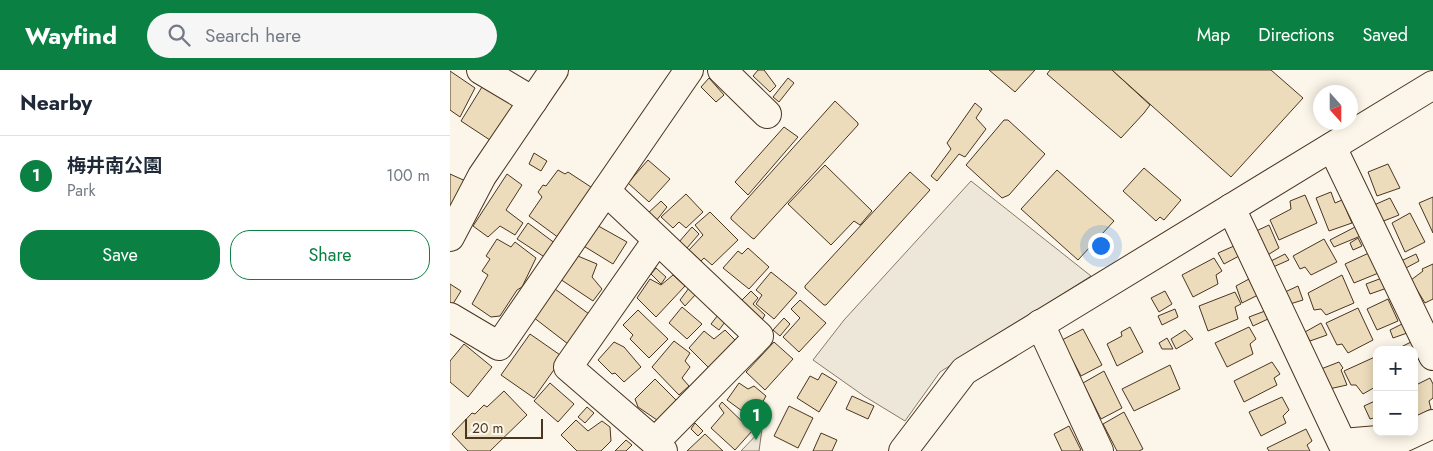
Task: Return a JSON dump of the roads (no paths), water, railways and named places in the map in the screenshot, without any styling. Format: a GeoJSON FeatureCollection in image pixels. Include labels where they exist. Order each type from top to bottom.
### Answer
{"type":"FeatureCollection","features":[{"type":"Feature","properties":{"kind":"street"},"geometry":{"type":"LineString","coordinates":[[481,70],[533,101]]}},
{"type":"Feature","properties":{"kind":"street"},"geometry":{"type":"LineString","coordinates":[[450,237],[482,176],[554,70]]}},
{"type":"Feature","properties":{"kind":"street"},"geometry":{"type":"LineString","coordinates":[[450,317],[499,346],[689,70]]}},
{"type":"Feature","properties":{"kind":"street"},"geometry":{"type":"LineString","coordinates":[[722,70],[767,114]]}},
{"type":"Feature","properties":{"kind":"street"},"geometry":{"type":"LineString","coordinates":[[902,451],[964,371],[1433,85]]}},
{"type":"Feature","properties":{"kind":"street"},"geometry":{"type":"LineString","coordinates":[[1332,146],[1433,356]]}},
{"type":"Feature","properties":{"kind":"street"},"geometry":{"type":"LineString","coordinates":[[606,191],[759,336],[659,447],[568,367],[657,240]]}},
{"type":"Feature","properties":{"kind":"street"},"geometry":{"type":"LineString","coordinates":[[1231,208],[1342,444],[1403,438],[1433,424]]}},
{"type":"Feature","properties":{"kind":"street"},"geometry":{"type":"LineString","coordinates":[[1040,324],[1099,451]]}},
{"type":"Feature","properties":{"kind":"place","name":"梅井南公園"},"geometry":{"type":"Point","coordinates":[756,440]}}]}
